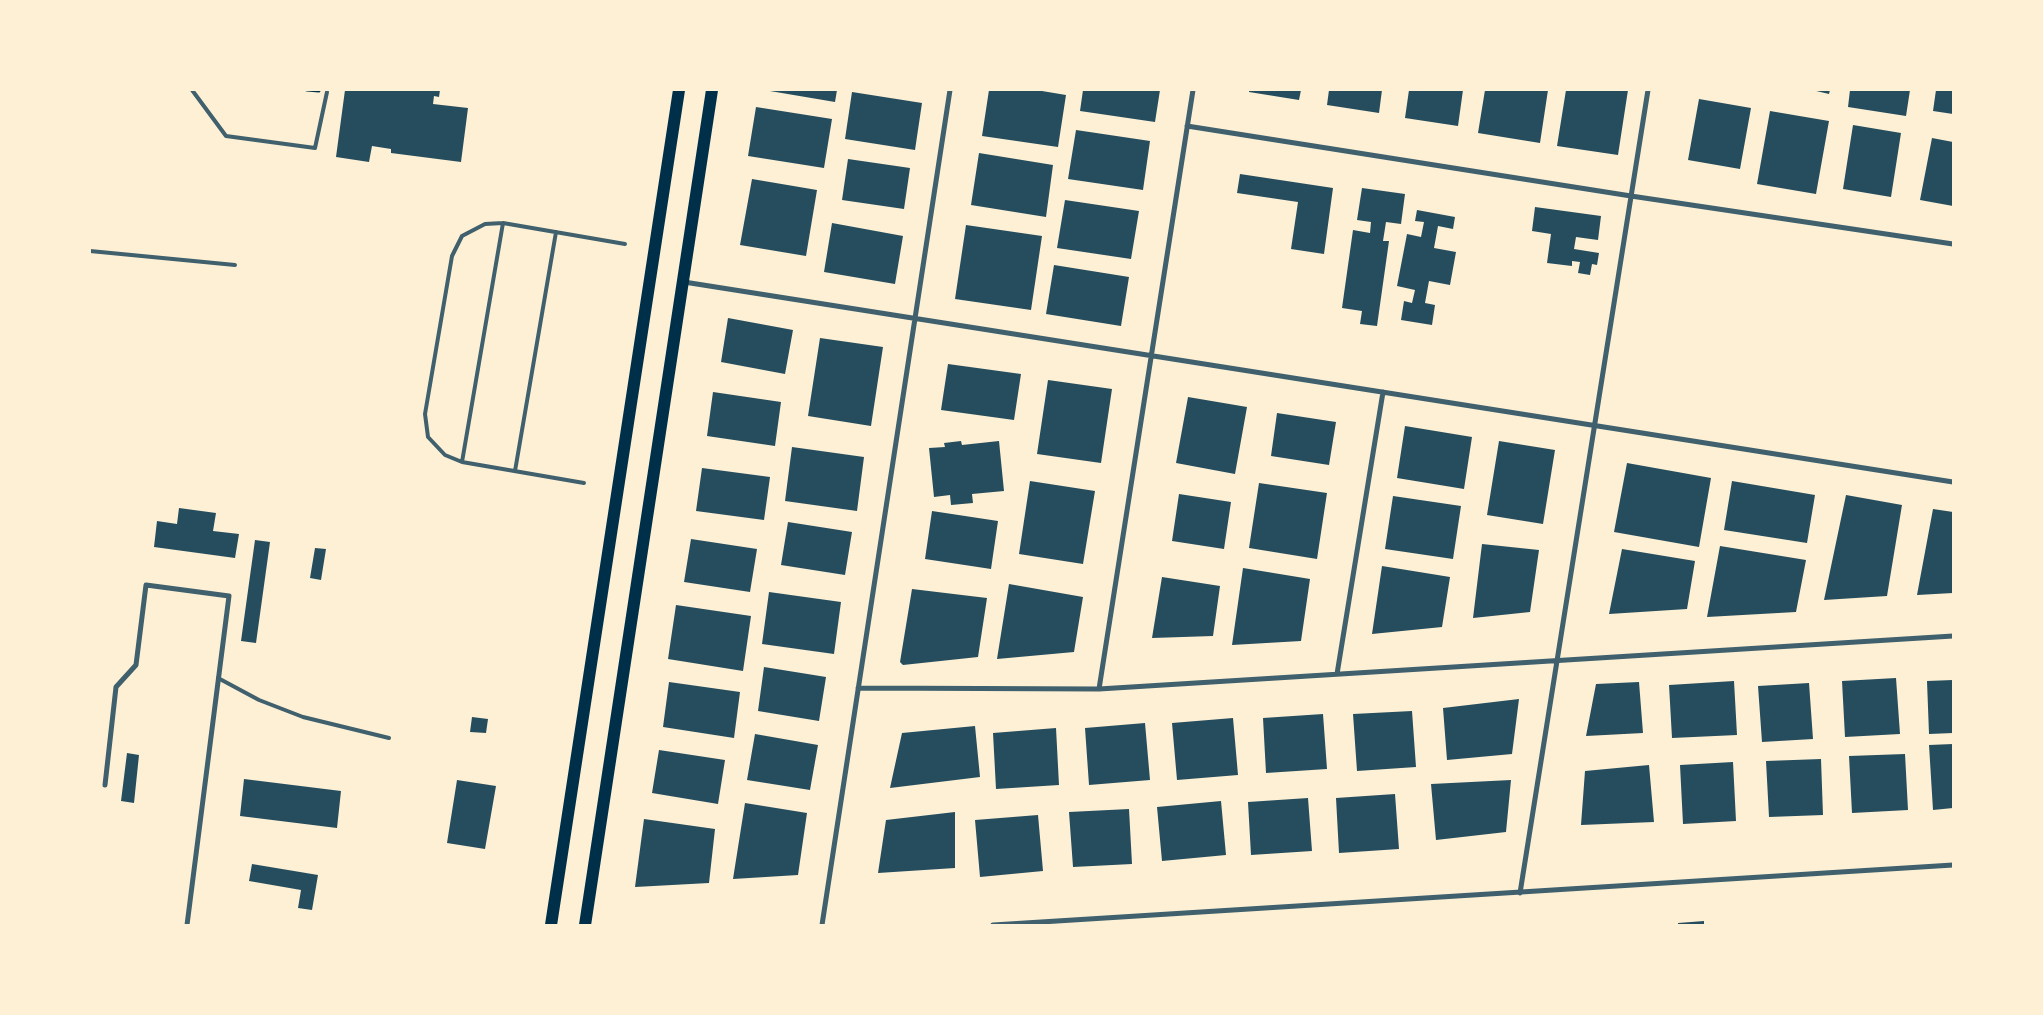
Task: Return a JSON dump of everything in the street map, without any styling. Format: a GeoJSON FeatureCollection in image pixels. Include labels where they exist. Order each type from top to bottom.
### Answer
{"type":"FeatureCollection","features":[{"type":"Feature","properties":{"kind":"main road"},"geometry":{"type":"LineString","coordinates":[[551,925],[680,90]]}},
{"type":"Feature","properties":{"kind":"main road"},"geometry":{"type":"LineString","coordinates":[[585,925],[712,90]]}},
{"type":"Feature","properties":{"kind":"street"},"geometry":{"type":"LineString","coordinates":[[822,925],[950,90]]}},
{"type":"Feature","properties":{"kind":"street"},"geometry":{"type":"LineString","coordinates":[[1099,689],[1193,90]]}},
{"type":"Feature","properties":{"kind":"street"},"geometry":{"type":"LineString","coordinates":[[1520,892],[1648,90]]}},
{"type":"Feature","properties":{"kind":"street"},"geometry":{"type":"LineString","coordinates":[[1187,126],[1631,196],[1953,244]]}},
{"type":"Feature","properties":{"kind":"street"},"geometry":{"type":"LineString","coordinates":[[682,281],[1953,482]]}},
{"type":"Feature","properties":{"kind":"street"},"geometry":{"type":"LineString","coordinates":[[1338,674],[1384,392]]}},
{"type":"Feature","properties":{"kind":"street"},"geometry":{"type":"LineString","coordinates":[[105,785],[116,687],[136,665],[146,586],[229,596],[187,925]]}},
{"type":"Feature","properties":{"kind":"street"},"geometry":{"type":"LineString","coordinates":[[858,688],[1099,689],[1953,636]]}},
{"type":"Feature","properties":{"kind":"street"},"geometry":{"type":"LineString","coordinates":[[993,925],[1953,864]]}},
{"type":"Feature","properties":{"kind":"lane"},"geometry":{"type":"LineString","coordinates":[[192,90],[226,136],[315,148],[327,92]]}},
{"type":"Feature","properties":{"kind":"lane"},"geometry":{"type":"LineString","coordinates":[[462,462],[503,223]]}},
{"type":"Feature","properties":{"kind":"lane"},"geometry":{"type":"LineString","coordinates":[[584,483],[462,462],[445,455],[428,437],[424,414],[452,256],[462,236],[485,224],[503,223],[625,244]]}},
{"type":"Feature","properties":{"kind":"lane"},"geometry":{"type":"LineString","coordinates":[[515,471],[556,232]]}},
{"type":"Feature","properties":{"kind":"lane"},"geometry":{"type":"LineString","coordinates":[[90,251],[235,265]]}},
{"type":"Feature","properties":{"kind":"lane"},"geometry":{"type":"LineString","coordinates":[[218,678],[259,700],[303,717],[389,738]]}},
{"type":"Feature","properties":{"kind":"building"},"geometry":{"type":"Polygon","coordinates":[[[345,90],[440,90],[439,97],[434,96],[433,104],[468,108],[461,162],[391,153],[391,149],[372,146],[369,162],[336,157],[345,90]]]}},
{"type":"Feature","properties":{"kind":"building"},"geometry":{"type":"Polygon","coordinates":[[[764,90],[837,90],[835,102],[764,90]]]}},
{"type":"Feature","properties":{"kind":"building"},"geometry":{"type":"Polygon","coordinates":[[[989,90],[1036,90],[1066,95],[1058,147],[982,136],[989,90]]]}},
{"type":"Feature","properties":{"kind":"building"},"geometry":{"type":"Polygon","coordinates":[[[1083,90],[1160,90],[1155,122],[1080,111],[1083,90]]]}},
{"type":"Feature","properties":{"kind":"building"},"geometry":{"type":"Polygon","coordinates":[[[1249,90],[1301,90],[1299,100],[1249,92],[1249,90]]]}},
{"type":"Feature","properties":{"kind":"building"},"geometry":{"type":"Polygon","coordinates":[[[1329,90],[1382,90],[1379,113],[1327,105],[1329,90]]]}},
{"type":"Feature","properties":{"kind":"building"},"geometry":{"type":"Polygon","coordinates":[[[1409,90],[1463,90],[1458,126],[1405,118],[1409,90]]]}},
{"type":"Feature","properties":{"kind":"building"},"geometry":{"type":"Polygon","coordinates":[[[1485,90],[1548,90],[1540,143],[1478,133],[1485,90]]]}},
{"type":"Feature","properties":{"kind":"building"},"geometry":{"type":"Polygon","coordinates":[[[1566,90],[1628,90],[1618,155],[1557,146],[1566,90]]]}},
{"type":"Feature","properties":{"kind":"building"},"geometry":{"type":"Polygon","coordinates":[[[1812,90],[1830,90],[1829,94],[1812,90]]]}},
{"type":"Feature","properties":{"kind":"building"},"geometry":{"type":"Polygon","coordinates":[[[1850,90],[1910,90],[1906,116],[1848,107],[1850,90]]]}},
{"type":"Feature","properties":{"kind":"building"},"geometry":{"type":"Polygon","coordinates":[[[1936,90],[1953,90],[1953,114],[1933,111],[1936,90]]]}},
{"type":"Feature","properties":{"kind":"building"},"geometry":{"type":"Polygon","coordinates":[[[852,92],[922,103],[915,150],[845,139],[852,92]]]}},
{"type":"Feature","properties":{"kind":"building"},"geometry":{"type":"Polygon","coordinates":[[[1699,99],[1751,108],[1740,169],[1688,160],[1699,99]]]}},
{"type":"Feature","properties":{"kind":"building"},"geometry":{"type":"Polygon","coordinates":[[[756,107],[832,119],[824,168],[748,156],[756,107]]]}},
{"type":"Feature","properties":{"kind":"building"},"geometry":{"type":"Polygon","coordinates":[[[1770,111],[1829,121],[1816,194],[1757,184],[1770,111]]]}},
{"type":"Feature","properties":{"kind":"building"},"geometry":{"type":"Polygon","coordinates":[[[1853,125],[1901,133],[1891,197],[1843,189],[1853,125]]]}},
{"type":"Feature","properties":{"kind":"building"},"geometry":{"type":"Polygon","coordinates":[[[1076,130],[1150,141],[1143,190],[1068,179],[1076,130]]]}},
{"type":"Feature","properties":{"kind":"building"},"geometry":{"type":"Polygon","coordinates":[[[1932,138],[1953,142],[1953,206],[1920,200],[1932,138]]]}},
{"type":"Feature","properties":{"kind":"building"},"geometry":{"type":"Polygon","coordinates":[[[979,153],[1053,165],[1046,217],[971,205],[979,153]]]}},
{"type":"Feature","properties":{"kind":"building"},"geometry":{"type":"Polygon","coordinates":[[[848,159],[910,168],[904,209],[842,200],[848,159]]]}},
{"type":"Feature","properties":{"kind":"building"},"geometry":{"type":"Polygon","coordinates":[[[1240,174],[1333,188],[1324,254],[1291,249],[1298,202],[1237,193],[1240,174]]]}},
{"type":"Feature","properties":{"kind":"building"},"geometry":{"type":"Polygon","coordinates":[[[752,179],[817,190],[806,256],[740,245],[752,179]]]}},
{"type":"Feature","properties":{"kind":"building"},"geometry":{"type":"Polygon","coordinates":[[[1362,188],[1405,194],[1401,224],[1386,222],[1383,241],[1389,241],[1377,326],[1360,324],[1362,311],[1342,308],[1353,230],[1370,233],[1371,222],[1357,220],[1362,188]]]}},
{"type":"Feature","properties":{"kind":"building"},"geometry":{"type":"Polygon","coordinates":[[[1065,200],[1139,211],[1131,259],[1057,248],[1065,200]]]}},
{"type":"Feature","properties":{"kind":"building"},"geometry":{"type":"Polygon","coordinates":[[[1535,207],[1601,216],[1598,240],[1576,237],[1574,249],[1599,253],[1597,265],[1592,264],[1590,275],[1578,273],[1580,262],[1572,261],[1572,266],[1547,263],[1551,234],[1532,231],[1535,207]]]}},
{"type":"Feature","properties":{"kind":"building"},"geometry":{"type":"Polygon","coordinates":[[[1417,210],[1455,217],[1453,229],[1438,226],[1434,248],[1456,252],[1450,285],[1429,281],[1425,303],[1435,305],[1432,325],[1401,320],[1404,301],[1412,303],[1415,290],[1397,286],[1407,234],[1421,237],[1424,222],[1415,221],[1417,210]]]}},
{"type":"Feature","properties":{"kind":"building"},"geometry":{"type":"Polygon","coordinates":[[[832,223],[903,236],[895,284],[824,272],[832,223]]]}},
{"type":"Feature","properties":{"kind":"building"},"geometry":{"type":"Polygon","coordinates":[[[966,225],[1042,236],[1031,310],[955,299],[966,225]]]}},
{"type":"Feature","properties":{"kind":"building"},"geometry":{"type":"Polygon","coordinates":[[[1054,265],[1129,277],[1121,326],[1046,314],[1054,265]]]}},
{"type":"Feature","properties":{"kind":"building"},"geometry":{"type":"Polygon","coordinates":[[[728,318],[793,330],[785,374],[721,362],[728,318]]]}},
{"type":"Feature","properties":{"kind":"building"},"geometry":{"type":"Polygon","coordinates":[[[820,338],[883,347],[871,426],[808,416],[820,338]]]}},
{"type":"Feature","properties":{"kind":"building"},"geometry":{"type":"Polygon","coordinates":[[[948,364],[1021,374],[1014,420],[941,410],[948,364]]]}},
{"type":"Feature","properties":{"kind":"building"},"geometry":{"type":"Polygon","coordinates":[[[1048,380],[1112,389],[1101,463],[1037,454],[1048,380]]]}},
{"type":"Feature","properties":{"kind":"building"},"geometry":{"type":"Polygon","coordinates":[[[713,392],[781,402],[775,446],[707,436],[713,392]]]}},
{"type":"Feature","properties":{"kind":"building"},"geometry":{"type":"Polygon","coordinates":[[[1188,397],[1247,407],[1235,474],[1176,463],[1188,397]]]}},
{"type":"Feature","properties":{"kind":"building"},"geometry":{"type":"Polygon","coordinates":[[[1277,413],[1336,422],[1329,465],[1271,456],[1277,413]]]}},
{"type":"Feature","properties":{"kind":"building"},"geometry":{"type":"Polygon","coordinates":[[[1405,426],[1472,437],[1464,489],[1397,478],[1405,426]]]}},
{"type":"Feature","properties":{"kind":"building"},"geometry":{"type":"Polygon","coordinates":[[[961,441],[962,445],[999,441],[1004,491],[972,494],[973,503],[951,505],[950,495],[934,497],[929,448],[945,447],[944,443],[961,441]]]}},
{"type":"Feature","properties":{"kind":"building"},"geometry":{"type":"Polygon","coordinates":[[[1499,441],[1555,450],[1543,524],[1487,515],[1499,441]]]}},
{"type":"Feature","properties":{"kind":"building"},"geometry":{"type":"Polygon","coordinates":[[[792,447],[864,457],[857,511],[785,501],[792,447]]]}},
{"type":"Feature","properties":{"kind":"building"},"geometry":{"type":"Polygon","coordinates":[[[1627,463],[1711,478],[1699,547],[1614,532],[1627,463]]]}},
{"type":"Feature","properties":{"kind":"building"},"geometry":{"type":"Polygon","coordinates":[[[702,468],[770,477],[764,520],[696,511],[702,468]]]}},
{"type":"Feature","properties":{"kind":"building"},"geometry":{"type":"Polygon","coordinates":[[[1030,481],[1095,491],[1083,564],[1019,554],[1030,481]]]}},
{"type":"Feature","properties":{"kind":"building"},"geometry":{"type":"Polygon","coordinates":[[[1732,481],[1815,495],[1807,543],[1724,530],[1732,481]]]}},
{"type":"Feature","properties":{"kind":"building"},"geometry":{"type":"Polygon","coordinates":[[[1259,483],[1327,493],[1317,559],[1249,548],[1259,483]]]}},
{"type":"Feature","properties":{"kind":"building"},"geometry":{"type":"Polygon","coordinates":[[[1179,494],[1231,502],[1224,549],[1172,541],[1179,494]]]}},
{"type":"Feature","properties":{"kind":"building"},"geometry":{"type":"Polygon","coordinates":[[[1846,495],[1902,505],[1887,596],[1824,600],[1846,495]]]}},
{"type":"Feature","properties":{"kind":"building"},"geometry":{"type":"Polygon","coordinates":[[[1393,496],[1461,506],[1453,559],[1385,549],[1393,496]]]}},
{"type":"Feature","properties":{"kind":"building"},"geometry":{"type":"Polygon","coordinates":[[[179,508],[216,513],[213,531],[239,534],[235,558],[154,547],[157,521],[177,524],[179,508]]]}},
{"type":"Feature","properties":{"kind":"building"},"geometry":{"type":"Polygon","coordinates":[[[1933,509],[1953,512],[1953,593],[1917,595],[1933,509]]]}},
{"type":"Feature","properties":{"kind":"building"},"geometry":{"type":"Polygon","coordinates":[[[932,511],[998,521],[991,569],[925,559],[932,511]]]}},
{"type":"Feature","properties":{"kind":"building"},"geometry":{"type":"Polygon","coordinates":[[[788,522],[852,532],[845,575],[781,565],[788,522]]]}},
{"type":"Feature","properties":{"kind":"building"},"geometry":{"type":"Polygon","coordinates":[[[691,539],[757,549],[750,592],[684,582],[691,539]]]}},
{"type":"Feature","properties":{"kind":"building"},"geometry":{"type":"Polygon","coordinates":[[[255,540],[270,542],[256,643],[241,641],[255,540]]]}},
{"type":"Feature","properties":{"kind":"building"},"geometry":{"type":"Polygon","coordinates":[[[1482,544],[1539,550],[1530,612],[1473,618],[1482,544]]]}},
{"type":"Feature","properties":{"kind":"building"},"geometry":{"type":"Polygon","coordinates":[[[1720,546],[1806,560],[1796,612],[1707,617],[1720,546]]]}},
{"type":"Feature","properties":{"kind":"building"},"geometry":{"type":"Polygon","coordinates":[[[315,548],[326,549],[321,580],[310,578],[315,548]]]}},
{"type":"Feature","properties":{"kind":"building"},"geometry":{"type":"Polygon","coordinates":[[[1622,549],[1695,561],[1687,609],[1609,614],[1622,549]]]}},
{"type":"Feature","properties":{"kind":"building"},"geometry":{"type":"Polygon","coordinates":[[[1382,566],[1450,577],[1442,627],[1372,634],[1382,566]]]}},
{"type":"Feature","properties":{"kind":"building"},"geometry":{"type":"Polygon","coordinates":[[[1243,568],[1310,579],[1301,641],[1232,645],[1243,568]]]}},
{"type":"Feature","properties":{"kind":"building"},"geometry":{"type":"Polygon","coordinates":[[[1162,577],[1220,586],[1213,636],[1152,638],[1162,577]]]}},
{"type":"Feature","properties":{"kind":"building"},"geometry":{"type":"Polygon","coordinates":[[[1009,584],[1083,597],[1074,652],[997,659],[1009,584]]]}},
{"type":"Feature","properties":{"kind":"building"},"geometry":{"type":"Polygon","coordinates":[[[912,589],[987,598],[978,657],[903,665],[900,662],[912,589]]]}},
{"type":"Feature","properties":{"kind":"building"},"geometry":{"type":"Polygon","coordinates":[[[769,592],[841,602],[834,654],[762,644],[769,592]]]}},
{"type":"Feature","properties":{"kind":"building"},"geometry":{"type":"Polygon","coordinates":[[[676,605],[751,616],[743,671],[668,659],[676,605]]]}},
{"type":"Feature","properties":{"kind":"building"},"geometry":{"type":"Polygon","coordinates":[[[764,667],[826,677],[819,721],[758,711],[764,667]]]}},
{"type":"Feature","properties":{"kind":"building"},"geometry":{"type":"Polygon","coordinates":[[[1896,678],[1900,734],[1845,737],[1842,681],[1896,678]]]}},
{"type":"Feature","properties":{"kind":"building"},"geometry":{"type":"Polygon","coordinates":[[[1953,680],[1953,733],[1929,734],[1927,681],[1953,680]]]}},
{"type":"Feature","properties":{"kind":"building"},"geometry":{"type":"Polygon","coordinates":[[[1734,681],[1737,735],[1672,738],[1669,685],[1734,681]]]}},
{"type":"Feature","properties":{"kind":"building"},"geometry":{"type":"Polygon","coordinates":[[[669,682],[740,692],[734,738],[663,727],[669,682]]]}},
{"type":"Feature","properties":{"kind":"building"},"geometry":{"type":"Polygon","coordinates":[[[1639,682],[1643,733],[1586,736],[1596,684],[1639,682]]]}},
{"type":"Feature","properties":{"kind":"building"},"geometry":{"type":"Polygon","coordinates":[[[1809,683],[1813,739],[1762,742],[1758,686],[1809,683]]]}},
{"type":"Feature","properties":{"kind":"building"},"geometry":{"type":"Polygon","coordinates":[[[1519,699],[1512,754],[1447,760],[1443,708],[1519,699]]]}},
{"type":"Feature","properties":{"kind":"building"},"geometry":{"type":"Polygon","coordinates":[[[1412,711],[1416,767],[1357,771],[1353,714],[1412,711]]]}},
{"type":"Feature","properties":{"kind":"building"},"geometry":{"type":"Polygon","coordinates":[[[1323,714],[1327,769],[1266,773],[1263,718],[1323,714]]]}},
{"type":"Feature","properties":{"kind":"building"},"geometry":{"type":"Polygon","coordinates":[[[472,717],[488,719],[486,733],[470,732],[472,717]]]}},
{"type":"Feature","properties":{"kind":"building"},"geometry":{"type":"Polygon","coordinates":[[[1233,718],[1238,775],[1177,780],[1172,723],[1233,718]]]}},
{"type":"Feature","properties":{"kind":"building"},"geometry":{"type":"Polygon","coordinates":[[[1145,723],[1150,780],[1089,785],[1085,728],[1145,723]]]}},
{"type":"Feature","properties":{"kind":"building"},"geometry":{"type":"Polygon","coordinates":[[[975,726],[980,777],[890,788],[902,733],[975,726]]]}},
{"type":"Feature","properties":{"kind":"building"},"geometry":{"type":"Polygon","coordinates":[[[1056,728],[1059,785],[996,789],[993,733],[1056,728]]]}},
{"type":"Feature","properties":{"kind":"building"},"geometry":{"type":"Polygon","coordinates":[[[755,734],[818,745],[810,790],[747,780],[755,734]]]}},
{"type":"Feature","properties":{"kind":"building"},"geometry":{"type":"Polygon","coordinates":[[[1953,744],[1953,808],[1933,810],[1929,745],[1953,744]]]}},
{"type":"Feature","properties":{"kind":"building"},"geometry":{"type":"Polygon","coordinates":[[[659,750],[725,760],[718,804],[652,793],[659,750]]]}},
{"type":"Feature","properties":{"kind":"building"},"geometry":{"type":"Polygon","coordinates":[[[127,753],[139,755],[134,803],[121,801],[127,753]]]}},
{"type":"Feature","properties":{"kind":"building"},"geometry":{"type":"Polygon","coordinates":[[[1905,754],[1908,810],[1852,813],[1849,756],[1905,754]]]}},
{"type":"Feature","properties":{"kind":"building"},"geometry":{"type":"Polygon","coordinates":[[[1821,759],[1823,815],[1769,817],[1766,761],[1821,759]]]}},
{"type":"Feature","properties":{"kind":"building"},"geometry":{"type":"Polygon","coordinates":[[[1733,762],[1736,821],[1683,824],[1680,765],[1733,762]]]}},
{"type":"Feature","properties":{"kind":"building"},"geometry":{"type":"Polygon","coordinates":[[[1649,765],[1654,822],[1581,825],[1585,771],[1649,765]]]}},
{"type":"Feature","properties":{"kind":"building"},"geometry":{"type":"Polygon","coordinates":[[[244,779],[341,791],[337,828],[240,816],[244,779]]]}},
{"type":"Feature","properties":{"kind":"building"},"geometry":{"type":"Polygon","coordinates":[[[457,780],[496,786],[485,849],[447,843],[457,780]]]}},
{"type":"Feature","properties":{"kind":"building"},"geometry":{"type":"Polygon","coordinates":[[[1511,780],[1506,832],[1436,840],[1431,784],[1511,780]]]}},
{"type":"Feature","properties":{"kind":"building"},"geometry":{"type":"Polygon","coordinates":[[[1395,794],[1399,849],[1339,853],[1336,798],[1395,794]]]}},
{"type":"Feature","properties":{"kind":"building"},"geometry":{"type":"Polygon","coordinates":[[[1308,798],[1312,851],[1251,855],[1248,802],[1308,798]]]}},
{"type":"Feature","properties":{"kind":"building"},"geometry":{"type":"Polygon","coordinates":[[[1221,801],[1226,855],[1162,861],[1157,807],[1221,801]]]}},
{"type":"Feature","properties":{"kind":"building"},"geometry":{"type":"Polygon","coordinates":[[[745,803],[807,813],[798,875],[733,879],[745,803]]]}},
{"type":"Feature","properties":{"kind":"building"},"geometry":{"type":"Polygon","coordinates":[[[1129,809],[1132,864],[1073,867],[1069,812],[1129,809]]]}},
{"type":"Feature","properties":{"kind":"building"},"geometry":{"type":"Polygon","coordinates":[[[955,812],[955,868],[878,873],[886,820],[955,812]]]}},
{"type":"Feature","properties":{"kind":"building"},"geometry":{"type":"Polygon","coordinates":[[[1038,815],[1043,871],[980,877],[975,820],[1038,815]]]}},
{"type":"Feature","properties":{"kind":"building"},"geometry":{"type":"Polygon","coordinates":[[[644,819],[715,829],[709,883],[635,887],[644,819]]]}},
{"type":"Feature","properties":{"kind":"building"},"geometry":{"type":"Polygon","coordinates":[[[252,864],[318,875],[312,910],[298,908],[301,890],[249,881],[252,864]]]}},
{"type":"Feature","properties":{"kind":"building"},"geometry":{"type":"Polygon","coordinates":[[[1704,921],[1704,925],[1678,925],[1678,923],[1704,921]]]}}]}
